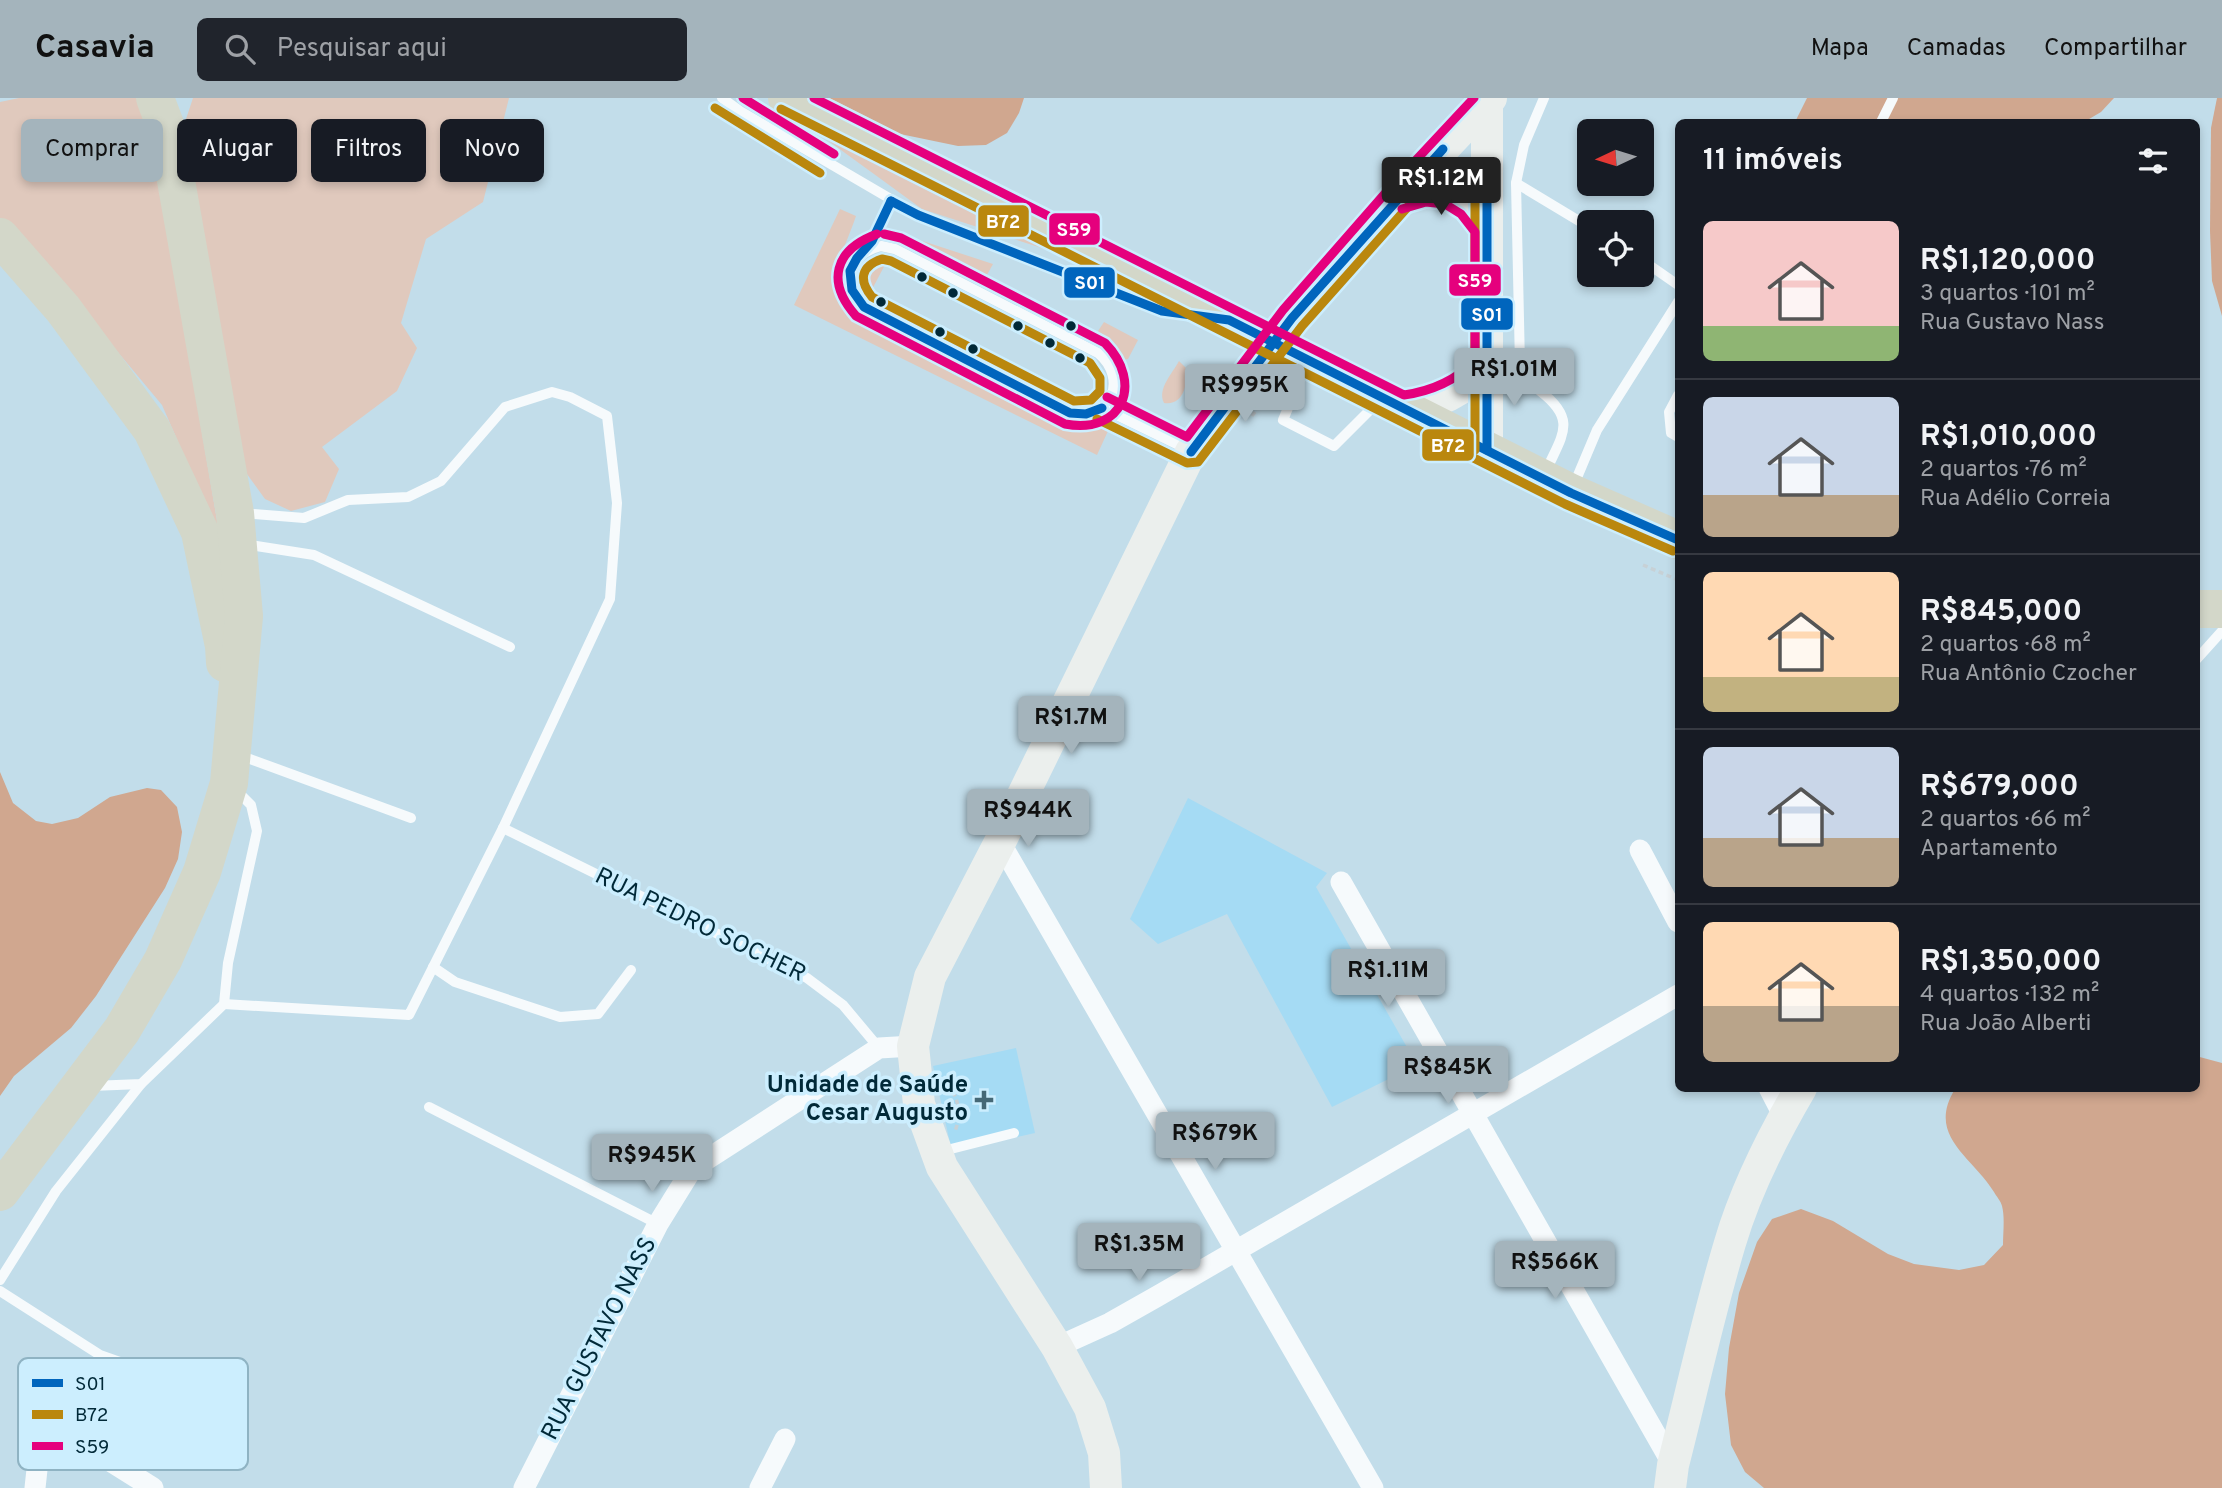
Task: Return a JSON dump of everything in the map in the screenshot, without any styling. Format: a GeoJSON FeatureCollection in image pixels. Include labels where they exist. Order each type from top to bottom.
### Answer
{"type":"FeatureCollection","features":[{"type":"Feature","properties":{"kind":"highway"},"geometry":{"type":"LineString","coordinates":[[787,98],[1557,486],[1675,539]]}},
{"type":"Feature","properties":{"kind":"highway"},"geometry":{"type":"LineString","coordinates":[[0,1192],[122,1030],[163,960],[202,872],[230,767],[244,616],[237,528],[167,109]]}},
{"type":"Feature","properties":{"kind":"highway"},"geometry":{"type":"LineString","coordinates":[[0,237],[62,309],[152,430],[200,532],[224,646],[230,767]]}},
{"type":"Feature","properties":{"kind":"highway"},"geometry":{"type":"LineString","coordinates":[[2200,609],[2222,609]]}},
{"type":"Feature","properties":{"kind":"main road"},"geometry":{"type":"LineString","coordinates":[[1487,450],[1487,228],[1478,212],[1490,187],[1489,100]]}},
{"type":"Feature","properties":{"kind":"main road"},"geometry":{"type":"LineString","coordinates":[[1292,318],[1398,197],[1489,100]]}},
{"type":"Feature","properties":{"kind":"main road"},"geometry":{"type":"LineString","coordinates":[[1443,149],[1490,187]]}},
{"type":"Feature","properties":{"kind":"main road"},"geometry":{"type":"LineString","coordinates":[[1398,197],[1414,190],[1431,188],[1449,192],[1490,187]]}},
{"type":"Feature","properties":{"kind":"main road"},"geometry":{"type":"LineString","coordinates":[[1105,1488],[1104,1453],[1090,1408],[1057,1346],[942,1167],[919,1104],[913,1046],[930,977],[1000,842],[1191,452],[1256,365]]}},
{"type":"Feature","properties":{"kind":"main road"},"geometry":{"type":"LineString","coordinates":[[1392,403],[1434,403],[1470,383],[1487,366]]}},
{"type":"Feature","properties":{"kind":"main road"},"geometry":{"type":"LineString","coordinates":[[1672,1476],[1731,1241],[1757,1175],[1784,1116],[1799,1092]]}},
{"type":"Feature","properties":{"kind":"street"},"geometry":{"type":"LineString","coordinates":[[1000,842],[1373,1488]]}},
{"type":"Feature","properties":{"kind":"street"},"geometry":{"type":"LineString","coordinates":[[1640,850],[1675,916]]}},
{"type":"Feature","properties":{"kind":"street"},"geometry":{"type":"LineString","coordinates":[[1341,882],[1672,1476]]}},
{"type":"Feature","properties":{"kind":"street"},"geometry":{"type":"LineString","coordinates":[[1057,1346],[1110,1323],[1675,997]]}},
{"type":"Feature","properties":{"kind":"street","name":"RUA GUSTAVO NASS"},"geometry":{"type":"LineString","coordinates":[[524,1488],[658,1224],[692,1168],[879,1048],[913,1046]]}},
{"type":"Feature","properties":{"kind":"street"},"geometry":{"type":"LineString","coordinates":[[1771,1092],[1784,1116]]}},
{"type":"Feature","properties":{"kind":"street"},"geometry":{"type":"LineString","coordinates":[[760,1488],[785,1439]]}},
{"type":"Feature","properties":{"kind":"street"},"geometry":{"type":"LineString","coordinates":[[35,1488],[37,1470]]}},
{"type":"Feature","properties":{"kind":"street"},"geometry":{"type":"LineString","coordinates":[[124,1470],[153,1488]]}},
{"type":"Feature","properties":{"kind":"lane"},"geometry":{"type":"LineString","coordinates":[[722,98],[918,215],[1162,311],[1229,320]]}},
{"type":"Feature","properties":{"kind":"lane"},"geometry":{"type":"LineString","coordinates":[[1544,98],[1524,145],[1490,187],[1523,373],[1536,388],[1554,401],[1562,411],[1565,421],[1557,486]]}},
{"type":"Feature","properties":{"kind":"lane"},"geometry":{"type":"LineString","coordinates":[[1882,119],[1893,98]]}},
{"type":"Feature","properties":{"kind":"lane"},"geometry":{"type":"LineString","coordinates":[[1490,187],[1577,222]]}},
{"type":"Feature","properties":{"kind":"lane"},"geometry":{"type":"LineString","coordinates":[[868,250],[891,201]]}},
{"type":"Feature","properties":{"kind":"lane"},"geometry":{"type":"LineString","coordinates":[[881,247],[895,249],[1098,353],[1112,369],[1114,390],[1102,408],[1086,414],[1070,413],[864,307],[854,298],[849,284],[850,271],[857,258],[868,250],[881,247]]}},
{"type":"Feature","properties":{"kind":"lane"},"geometry":{"type":"LineString","coordinates":[[1654,268],[1675,283]]}},
{"type":"Feature","properties":{"kind":"lane"},"geometry":{"type":"LineString","coordinates":[[1557,486],[1597,430],[1675,307]]}},
{"type":"Feature","properties":{"kind":"lane"},"geometry":{"type":"LineString","coordinates":[[1308,359],[1283,420],[1334,446],[1392,403]]}},
{"type":"Feature","properties":{"kind":"lane"},"geometry":{"type":"LineString","coordinates":[[224,1004],[410,1015],[503,828],[610,599],[617,503],[607,416],[570,397],[552,392],[505,407],[441,481],[408,497],[348,500],[304,518],[237,528]]}},
{"type":"Feature","properties":{"kind":"lane"},"geometry":{"type":"LineString","coordinates":[[1675,401],[1670,412],[1671,433],[1675,435]]}},
{"type":"Feature","properties":{"kind":"lane"},"geometry":{"type":"LineString","coordinates":[[1102,408],[1191,452]]}},
{"type":"Feature","properties":{"kind":"lane"},"geometry":{"type":"LineString","coordinates":[[237,528],[314,555],[510,647]]}},
{"type":"Feature","properties":{"kind":"lane"},"geometry":{"type":"LineString","coordinates":[[2200,653],[2222,631]]}},
{"type":"Feature","properties":{"kind":"lane"},"geometry":{"type":"LineString","coordinates":[[230,767],[411,818]]}},
{"type":"Feature","properties":{"kind":"lane"},"geometry":{"type":"LineString","coordinates":[[0,1280],[56,1191],[141,1084],[224,1004],[228,963],[257,831],[251,805],[230,767]]}},
{"type":"Feature","properties":{"kind":"lane","name":"RUA PEDRO SOCHER"},"geometry":{"type":"LineString","coordinates":[[503,828],[807,978],[843,1005],[879,1048]]}},
{"type":"Feature","properties":{"kind":"lane"},"geometry":{"type":"LineString","coordinates":[[433,967],[455,982],[560,1017],[598,1014],[631,970]]}},
{"type":"Feature","properties":{"kind":"lane"},"geometry":{"type":"LineString","coordinates":[[79,1086],[141,1084]]}},
{"type":"Feature","properties":{"kind":"lane"},"geometry":{"type":"LineString","coordinates":[[429,1107],[658,1224]]}},
{"type":"Feature","properties":{"kind":"lane"},"geometry":{"type":"LineString","coordinates":[[937,1153],[1014,1133]]}},
{"type":"Feature","properties":{"kind":"lane"},"geometry":{"type":"LineString","coordinates":[[0,1291],[108,1358]]}},
{"type":"Feature","properties":{"kind":"path"},"geometry":{"type":"LineString","coordinates":[[1643,565],[1675,579]]}},
{"type":"Feature","properties":{"kind":"shaded area"},"geometry":{"type":"Polygon","coordinates":[[[19,98],[145,98],[149,119],[21,119],[21,182],[159,182],[220,538],[162,405],[61,284],[0,225],[0,102],[19,98]]]}},
{"type":"Feature","properties":{"kind":"shaded area"},"geometry":{"type":"Polygon","coordinates":[[[193,98],[509,98],[504,119],[440,119],[440,182],[488,182],[483,202],[426,239],[401,323],[417,348],[397,391],[322,447],[339,469],[325,502],[291,511],[265,499],[244,470],[191,182],[297,182],[297,119],[186,119],[193,98]]]}},
{"type":"Feature","properties":{"kind":"shaded area"},"geometry":{"type":"Polygon","coordinates":[[[827,98],[1024,98],[1007,133],[986,145],[958,146],[876,129],[827,98]]]}},
{"type":"Feature","properties":{"kind":"shaded area"},"geometry":{"type":"Polygon","coordinates":[[[1807,98],[2114,98],[2101,112],[2089,119],[1796,119],[1807,98]]]}},
{"type":"Feature","properties":{"kind":"shaded area"},"geometry":{"type":"Polygon","coordinates":[[[2217,98],[2222,98],[2222,316],[2212,281],[2210,231],[2211,128],[2217,98]]]}},
{"type":"Feature","properties":{"kind":"shaded area"},"geometry":{"type":"Polygon","coordinates":[[[819,134],[1057,253],[922,209],[819,134]]]}},
{"type":"Feature","properties":{"kind":"shaded area"},"geometry":{"type":"Polygon","coordinates":[[[840,209],[856,216],[842,254],[838,277],[845,300],[854,313],[1069,423],[1090,422],[1108,431],[1097,455],[794,305],[840,209]]]}},
{"type":"Feature","properties":{"kind":"shaded area"},"geometry":{"type":"Polygon","coordinates":[[[895,232],[993,264],[983,282],[893,237],[895,232]]]}},
{"type":"Feature","properties":{"kind":"shaded area"},"geometry":{"type":"Polygon","coordinates":[[[883,257],[888,259],[868,297],[861,285],[862,272],[870,262],[883,257]]]}},
{"type":"Feature","properties":{"kind":"shaded area"},"geometry":{"type":"Polygon","coordinates":[[[1104,322],[1138,340],[1128,359],[1119,361],[1113,342],[1098,331],[1104,322]]]}},
{"type":"Feature","properties":{"kind":"shaded area"},"geometry":{"type":"Polygon","coordinates":[[[1179,361],[1186,368],[1183,392],[1176,401],[1164,403],[1162,392],[1179,361]]]}},
{"type":"Feature","properties":{"kind":"shaded area"},"geometry":{"type":"Polygon","coordinates":[[[0,772],[13,803],[36,821],[52,824],[78,818],[110,797],[147,788],[161,790],[177,807],[182,832],[178,859],[165,888],[96,996],[71,1028],[14,1076],[0,1096],[0,772]]]}},
{"type":"Feature","properties":{"kind":"shaded area"},"geometry":{"type":"Polygon","coordinates":[[[1188,798],[1327,873],[1316,887],[1417,1065],[1332,1107],[1227,914],[1158,944],[1130,919],[1188,798]]]}},
{"type":"Feature","properties":{"kind":"shaded area","name":"Unidade de Saúde Cesar Augusto"},"geometry":{"type":"Polygon","coordinates":[[[1016,1048],[1035,1133],[952,1152],[933,1066],[1016,1048]]]}},
{"type":"Feature","properties":{"kind":"shaded area"},"geometry":{"type":"Polygon","coordinates":[[[2200,1057],[2222,1063],[2222,1488],[1764,1488],[1745,1472],[1731,1445],[1725,1394],[1729,1348],[1739,1293],[1757,1242],[1772,1219],[1801,1209],[1833,1221],[1888,1254],[1914,1264],[1959,1270],[1984,1265],[2003,1245],[2004,1220],[2001,1202],[1955,1145],[1946,1120],[1947,1105],[1954,1092],[2200,1092],[2200,1057]]]}},
{"type":"Feature","properties":{"kind":"transit line","name":"S59"},"geometry":{"type":"LineString","coordinates":[[743,98],[834,154]]}},
{"type":"Feature","properties":{"kind":"transit line","name":"S59"},"geometry":{"type":"LineString","coordinates":[[814,98],[1404,395],[1442,384],[1475,361],[1475,232],[1461,214],[1445,204],[1426,202],[1402,209]]}},
{"type":"Feature","properties":{"kind":"transit line","name":"S59"},"geometry":{"type":"LineString","coordinates":[[1107,397],[1187,437],[1283,310],[1389,189],[1474,98]]}},
{"type":"Feature","properties":{"kind":"transit line","name":"B72"},"geometry":{"type":"LineString","coordinates":[[715,108],[820,173]]}},
{"type":"Feature","properties":{"kind":"transit line","name":"B72"},"geometry":{"type":"LineString","coordinates":[[781,109],[1565,504],[1673,551]]}},
{"type":"Feature","properties":{"kind":"transit line","name":"S01"},"geometry":{"type":"LineString","coordinates":[[1191,452],[1292,318],[1443,149]]}},
{"type":"Feature","properties":{"kind":"transit line","name":"B72"},"geometry":{"type":"LineString","coordinates":[[1097,419],[1187,463],[1198,462],[1302,326],[1445,165],[1475,185],[1475,450]]}},
{"type":"Feature","properties":{"kind":"transit line","name":"S01"},"geometry":{"type":"LineString","coordinates":[[1487,178],[1487,450]]}},
{"type":"Feature","properties":{"kind":"transit line","name":"S01"},"geometry":{"type":"LineString","coordinates":[[891,201],[918,215],[1162,311],[1229,320],[1571,493],[1675,539]]}},
{"type":"Feature","properties":{"kind":"transit line","name":"S01"},"geometry":{"type":"LineString","coordinates":[[891,201],[872,241],[850,271],[852,290],[864,307],[1070,413],[1086,414],[1102,408]]}},
{"type":"Feature","properties":{"kind":"transit line","name":"S59"},"geometry":{"type":"LineString","coordinates":[[877,234],[851,249],[839,268],[841,291],[856,316],[1065,424],[1085,425],[1101,422],[1113,414],[1121,403],[1125,389],[1117,358],[1105,343],[901,238],[884,234]]}},
{"type":"Feature","properties":{"kind":"transit line","name":"B72"},"geometry":{"type":"LineString","coordinates":[[882,259],[891,261],[1090,363],[1100,378],[1100,391],[1091,400],[1074,401],[872,297],[865,285],[864,274],[870,266],[882,259]]}},
{"type":"Feature","properties":{"kind":"place","name":"Unidade de Saúde Cesar Augusto"},"geometry":{"type":"Point","coordinates":[984,1100]}}]}
